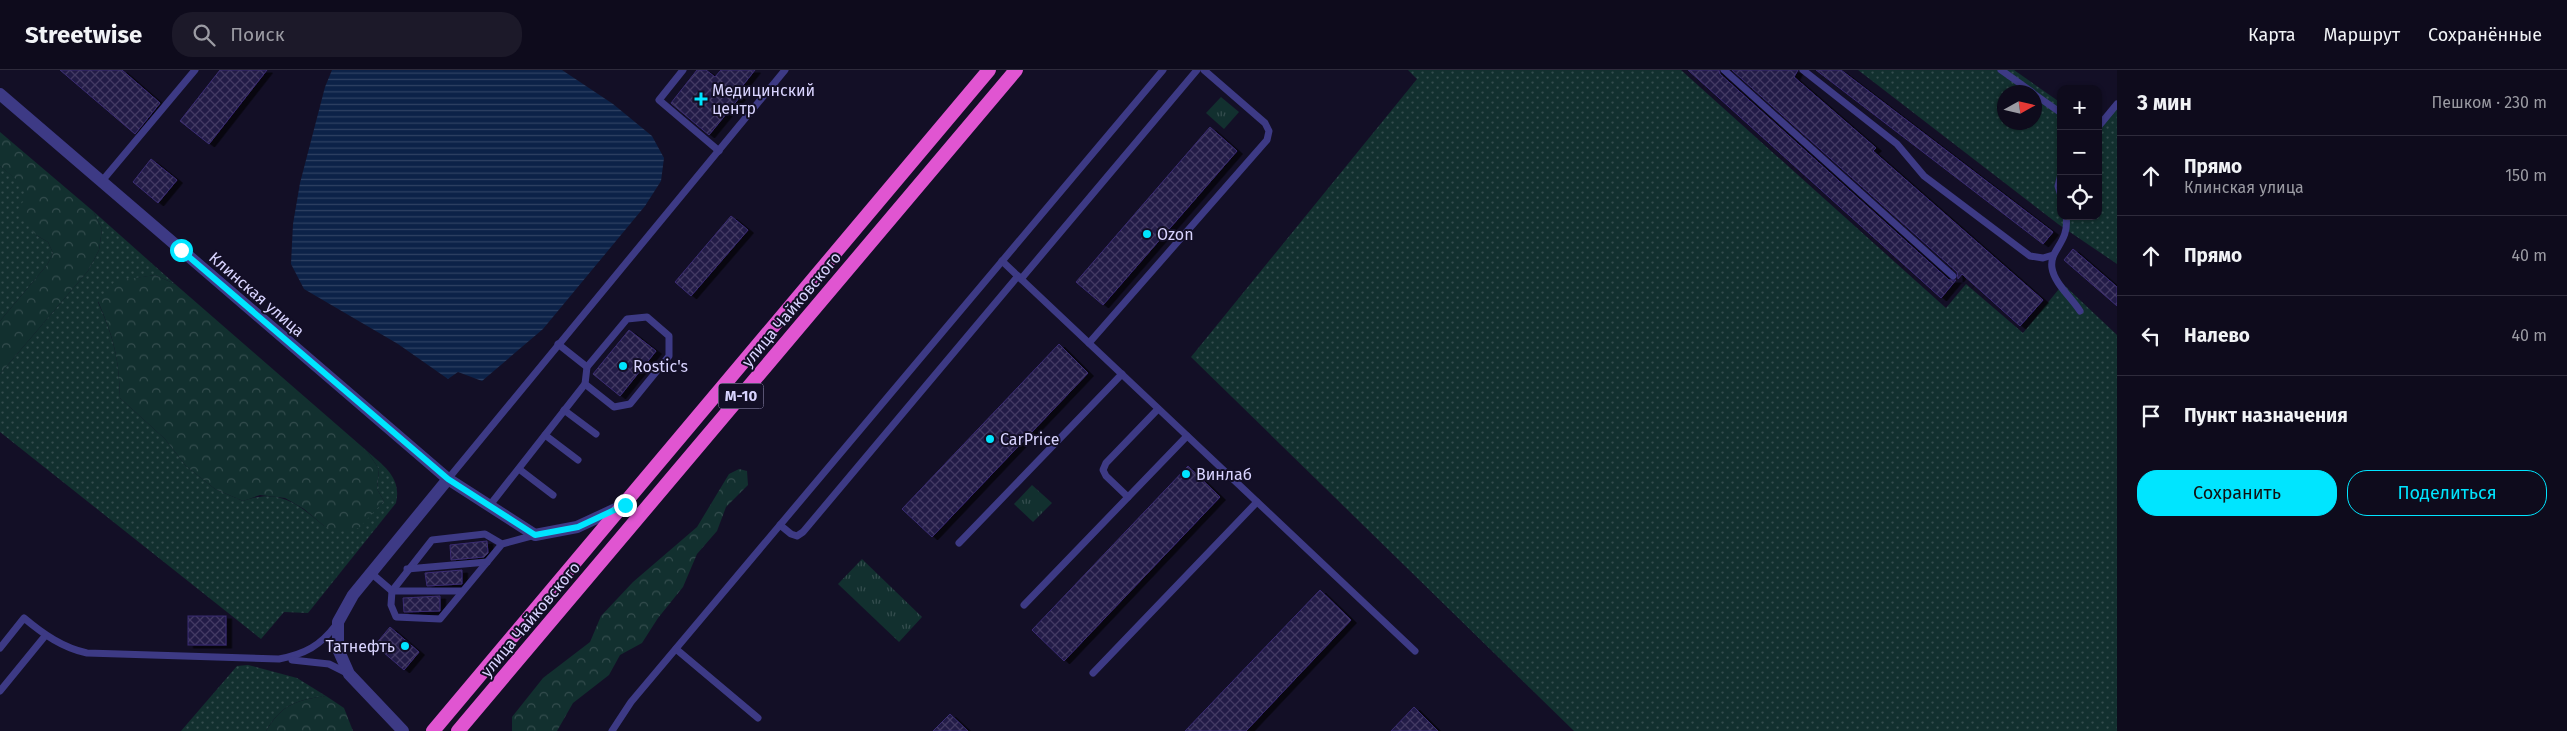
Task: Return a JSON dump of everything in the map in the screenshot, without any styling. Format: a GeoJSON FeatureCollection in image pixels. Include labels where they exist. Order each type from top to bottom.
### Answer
{"type":"FeatureCollection","features":[{"type":"Feature","properties":{"kind":"highway","name":"улица Чайковского"},"geometry":{"type":"LineString","coordinates":[[433,731],[989,70]]}},
{"type":"Feature","properties":{"kind":"highway","name":"улица Чайковского"},"geometry":{"type":"LineString","coordinates":[[458,731],[1016,70]]}},
{"type":"Feature","properties":{"kind":"street","name":"Клинская улица"},"geometry":{"type":"LineString","coordinates":[[0,94],[448,479],[535,535]]}},
{"type":"Feature","properties":{"kind":"street"},"geometry":{"type":"LineString","coordinates":[[403,731],[350,674],[338,649],[338,622],[353,595],[448,479]]}},
{"type":"Feature","properties":{"kind":"street"},"geometry":{"type":"LineString","coordinates":[[535,535],[578,527],[625,505]]}},
{"type":"Feature","properties":{"kind":"lane"},"geometry":{"type":"LineString","coordinates":[[102,182],[195,70]]}},
{"type":"Feature","properties":{"kind":"lane"},"geometry":{"type":"LineString","coordinates":[[683,70],[659,100],[719,151]]}},
{"type":"Feature","properties":{"kind":"lane"},"geometry":{"type":"LineString","coordinates":[[448,479],[785,70]]}},
{"type":"Feature","properties":{"kind":"lane"},"geometry":{"type":"LineString","coordinates":[[612,731],[631,702],[1162,70]]}},
{"type":"Feature","properties":{"kind":"lane"},"geometry":{"type":"LineString","coordinates":[[780,525],[791,534],[797,536],[803,532],[1197,70]]}},
{"type":"Feature","properties":{"kind":"lane"},"geometry":{"type":"LineString","coordinates":[[1089,343],[1267,140],[1269,130],[1265,123],[1204,70]]}},
{"type":"Feature","properties":{"kind":"lane"},"geometry":{"type":"LineString","coordinates":[[1724,70],[1953,276]]}},
{"type":"Feature","properties":{"kind":"lane"},"geometry":{"type":"LineString","coordinates":[[1803,70],[1897,144],[1924,176],[2023,250],[2035,258],[2053,255]]}},
{"type":"Feature","properties":{"kind":"lane"},"geometry":{"type":"LineString","coordinates":[[2001,70],[2022,85]]}},
{"type":"Feature","properties":{"kind":"lane"},"geometry":{"type":"LineString","coordinates":[[2042,99],[2057,110]]}},
{"type":"Feature","properties":{"kind":"lane"},"geometry":{"type":"LineString","coordinates":[[2102,122],[2117,104]]}},
{"type":"Feature","properties":{"kind":"lane"},"geometry":{"type":"LineString","coordinates":[[2066,220],[2066,235],[2053,255],[2052,268],[2057,279],[2080,311]]}},
{"type":"Feature","properties":{"kind":"lane"},"geometry":{"type":"LineString","coordinates":[[1002,261],[1415,651]]}},
{"type":"Feature","properties":{"kind":"lane"},"geometry":{"type":"LineString","coordinates":[[490,505],[585,384],[587,367],[628,319],[647,317],[669,336],[669,356],[630,404],[614,408],[585,384]]}},
{"type":"Feature","properties":{"kind":"lane"},"geometry":{"type":"LineString","coordinates":[[558,344],[587,367]]}},
{"type":"Feature","properties":{"kind":"lane"},"geometry":{"type":"LineString","coordinates":[[959,543],[1122,374]]}},
{"type":"Feature","properties":{"kind":"lane"},"geometry":{"type":"LineString","coordinates":[[1128,497],[1106,476],[1103,470],[1106,463],[1158,408]]}},
{"type":"Feature","properties":{"kind":"lane"},"geometry":{"type":"LineString","coordinates":[[564,410],[596,434]]}},
{"type":"Feature","properties":{"kind":"lane"},"geometry":{"type":"LineString","coordinates":[[545,435],[578,460]]}},
{"type":"Feature","properties":{"kind":"lane"},"geometry":{"type":"LineString","coordinates":[[1024,605],[1187,436]]}},
{"type":"Feature","properties":{"kind":"lane"},"geometry":{"type":"LineString","coordinates":[[519,469],[553,495]]}},
{"type":"Feature","properties":{"kind":"lane"},"geometry":{"type":"LineString","coordinates":[[1093,673],[1257,502]]}},
{"type":"Feature","properties":{"kind":"lane"},"geometry":{"type":"LineString","coordinates":[[502,544],[485,534],[432,540],[407,569],[392,591],[391,605],[396,617],[440,619],[461,591],[502,544],[535,535]]}},
{"type":"Feature","properties":{"kind":"lane"},"geometry":{"type":"LineString","coordinates":[[407,569],[487,562]]}},
{"type":"Feature","properties":{"kind":"lane"},"geometry":{"type":"LineString","coordinates":[[371,573],[392,591],[461,591]]}},
{"type":"Feature","properties":{"kind":"lane"},"geometry":{"type":"LineString","coordinates":[[0,648],[24,618],[45,636],[74,650],[87,653],[279,659],[329,664],[350,674]]}},
{"type":"Feature","properties":{"kind":"lane"},"geometry":{"type":"LineString","coordinates":[[279,659],[299,655],[316,647],[338,622]]}},
{"type":"Feature","properties":{"kind":"lane"},"geometry":{"type":"LineString","coordinates":[[0,691],[45,636]]}},
{"type":"Feature","properties":{"kind":"lane"},"geometry":{"type":"LineString","coordinates":[[676,649],[758,718]]}},
{"type":"Feature","properties":{"kind":"green space"},"geometry":{"type":"Polygon","coordinates":[[[1408,70],[1681,70],[1946,308],[1966,284],[2023,333],[2063,284],[2117,335],[2117,731],[1574,731],[1191,357],[1417,79],[1408,70]]]}},
{"type":"Feature","properties":{"kind":"green space"},"geometry":{"type":"Polygon","coordinates":[[[1858,70],[2014,70],[2035,85],[1997,85],[1997,130],[2042,130],[2042,90],[2057,100],[2057,220],[2102,220],[2102,122],[2117,104],[2117,264],[2058,224],[1858,70]]]}},
{"type":"Feature","properties":{"kind":"green space"},"geometry":{"type":"Polygon","coordinates":[[[1221,97],[1239,112],[1224,129],[1206,113],[1221,97]]]}},
{"type":"Feature","properties":{"kind":"green space"},"geometry":{"type":"Polygon","coordinates":[[[0,132],[93,211],[102,229],[99,250],[88,271],[0,374],[0,321],[47,265],[53,253],[48,242],[36,235],[17,211],[24,200],[24,186],[0,166],[0,132]]]}},
{"type":"Feature","properties":{"kind":"green space"},"geometry":{"type":"Polygon","coordinates":[[[0,166],[25,186],[24,200],[36,235],[48,242],[53,253],[47,265],[0,321],[0,166]]]}},
{"type":"Feature","properties":{"kind":"green space"},"geometry":{"type":"Polygon","coordinates":[[[93,211],[175,284],[155,275],[137,278],[98,302],[115,349],[120,398],[165,439],[186,466],[215,489],[243,501],[267,496],[287,500],[324,526],[371,514],[384,501],[377,489],[379,469],[367,451],[385,467],[394,480],[397,494],[396,503],[308,613],[284,612],[261,639],[0,432],[0,374],[88,271],[99,250],[102,229],[93,211]]]}},
{"type":"Feature","properties":{"kind":"green space"},"geometry":{"type":"Polygon","coordinates":[[[155,275],[175,284],[367,451],[379,469],[377,489],[384,501],[359,528],[338,532],[324,526],[304,509],[285,498],[260,495],[243,501],[215,489],[186,466],[165,439],[120,398],[115,349],[98,301],[115,281],[155,275]]]}},
{"type":"Feature","properties":{"kind":"green space"},"geometry":{"type":"Polygon","coordinates":[[[739,469],[747,471],[748,485],[726,507],[717,531],[697,554],[683,587],[658,618],[642,643],[620,655],[609,675],[573,703],[557,731],[512,731],[512,717],[543,678],[590,642],[601,616],[633,582],[697,527],[729,474],[739,469]]]}},
{"type":"Feature","properties":{"kind":"green space"},"geometry":{"type":"Polygon","coordinates":[[[1032,485],[1052,503],[1033,522],[1014,504],[1032,485]]]}},
{"type":"Feature","properties":{"kind":"green space"},"geometry":{"type":"Polygon","coordinates":[[[862,559],[922,617],[899,642],[838,584],[862,559]]]}},
{"type":"Feature","properties":{"kind":"green space"},"geometry":{"type":"Polygon","coordinates":[[[248,665],[297,678],[326,696],[307,699],[284,709],[266,731],[181,731],[237,666],[248,665]]]}},
{"type":"Feature","properties":{"kind":"green space"},"geometry":{"type":"Polygon","coordinates":[[[326,696],[344,708],[353,731],[266,731],[284,709],[307,699],[326,696]]]}},
{"type":"Feature","properties":{"kind":"water"},"geometry":{"type":"Polygon","coordinates":[[[332,70],[562,70],[613,104],[652,136],[664,158],[661,181],[645,206],[543,329],[482,381],[458,372],[448,379],[398,344],[304,289],[291,264],[293,224],[300,183],[325,87],[332,70]]]}},
{"type":"Feature","properties":{"kind":"building"},"geometry":{"type":"Polygon","coordinates":[[[60,70],[122,70],[160,103],[135,134],[60,70]]]}},
{"type":"Feature","properties":{"kind":"building"},"geometry":{"type":"Polygon","coordinates":[[[220,70],[267,70],[209,144],[180,121],[220,70]]]}},
{"type":"Feature","properties":{"kind":"building"},"geometry":{"type":"Polygon","coordinates":[[[697,70],[706,70],[715,77],[721,70],[755,70],[736,94],[740,97],[709,135],[671,103],[697,70]]]}},
{"type":"Feature","properties":{"kind":"building"},"geometry":{"type":"Polygon","coordinates":[[[1688,70],[1719,70],[1720,74],[1949,280],[1956,280],[1941,298],[1688,70]]]}},
{"type":"Feature","properties":{"kind":"building"},"geometry":{"type":"Polygon","coordinates":[[[1732,70],[1798,70],[1794,77],[1876,148],[1873,151],[2043,300],[2020,326],[1962,274],[1958,279],[1957,272],[1732,70]]]}},
{"type":"Feature","properties":{"kind":"building"},"geometry":{"type":"Polygon","coordinates":[[[1816,70],[1841,70],[2053,232],[2043,244],[1816,70]]]}},
{"type":"Feature","properties":{"kind":"building"},"geometry":{"type":"Polygon","coordinates":[[[1210,127],[1237,151],[1103,305],[1076,282],[1210,127]]]}},
{"type":"Feature","properties":{"kind":"building"},"geometry":{"type":"Polygon","coordinates":[[[151,159],[177,180],[158,203],[133,182],[151,159]]]}},
{"type":"Feature","properties":{"kind":"building"},"geometry":{"type":"Polygon","coordinates":[[[731,216],[748,230],[691,296],[675,282],[731,216]]]}},
{"type":"Feature","properties":{"kind":"building"},"geometry":{"type":"Polygon","coordinates":[[[2073,249],[2117,287],[2117,306],[2064,260],[2073,249]]]}},
{"type":"Feature","properties":{"kind":"building"},"geometry":{"type":"Polygon","coordinates":[[[629,330],[656,351],[620,396],[593,374],[629,330]]]}},
{"type":"Feature","properties":{"kind":"building"},"geometry":{"type":"Polygon","coordinates":[[[1059,344],[1088,373],[932,537],[902,509],[1059,344]]]}},
{"type":"Feature","properties":{"kind":"building"},"geometry":{"type":"Polygon","coordinates":[[[1188,466],[1220,497],[1064,661],[1032,630],[1188,466]]]}},
{"type":"Feature","properties":{"kind":"building"},"geometry":{"type":"Polygon","coordinates":[[[487,541],[488,553],[484,557],[451,560],[450,545],[487,541]]]}},
{"type":"Feature","properties":{"kind":"building"},"geometry":{"type":"Polygon","coordinates":[[[462,570],[462,584],[427,586],[425,573],[462,570]]]}},
{"type":"Feature","properties":{"kind":"building"},"geometry":{"type":"Polygon","coordinates":[[[1320,590],[1351,620],[1246,731],[1185,731],[1320,590]]]}},
{"type":"Feature","properties":{"kind":"building"},"geometry":{"type":"Polygon","coordinates":[[[440,596],[440,611],[404,612],[403,598],[440,596]]]}},
{"type":"Feature","properties":{"kind":"building"},"geometry":{"type":"Polygon","coordinates":[[[188,616],[226,616],[226,645],[188,645],[188,616]]]}},
{"type":"Feature","properties":{"kind":"building"},"geometry":{"type":"Polygon","coordinates":[[[390,627],[419,652],[404,670],[375,645],[390,627]]]}},
{"type":"Feature","properties":{"kind":"building"},"geometry":{"type":"Polygon","coordinates":[[[1414,707],[1438,731],[1391,731],[1414,707]]]}},
{"type":"Feature","properties":{"kind":"building"},"geometry":{"type":"Polygon","coordinates":[[[950,714],[968,731],[933,731],[950,714]]]}},
{"type":"Feature","properties":{"kind":"place","name":"Медицинский центр"},"geometry":{"type":"Point","coordinates":[701,99]}},
{"type":"Feature","properties":{"kind":"place","name":"Ozon"},"geometry":{"type":"Point","coordinates":[1147,234]}},
{"type":"Feature","properties":{"kind":"place","name":"Rostic's"},"geometry":{"type":"Point","coordinates":[623,366]}},
{"type":"Feature","properties":{"kind":"place","name":"CarPrice"},"geometry":{"type":"Point","coordinates":[990,439]}},
{"type":"Feature","properties":{"kind":"place","name":"Винлаб"},"geometry":{"type":"Point","coordinates":[1186,474]}},
{"type":"Feature","properties":{"kind":"place","name":"Татнефть"},"geometry":{"type":"Point","coordinates":[405,646]}},
{"type":"Feature","properties":{"kind":"route"},"geometry":{"type":"LineString","coordinates":[[181,250],[448,479],[535,535],[578,527],[625,505]]}}]}
